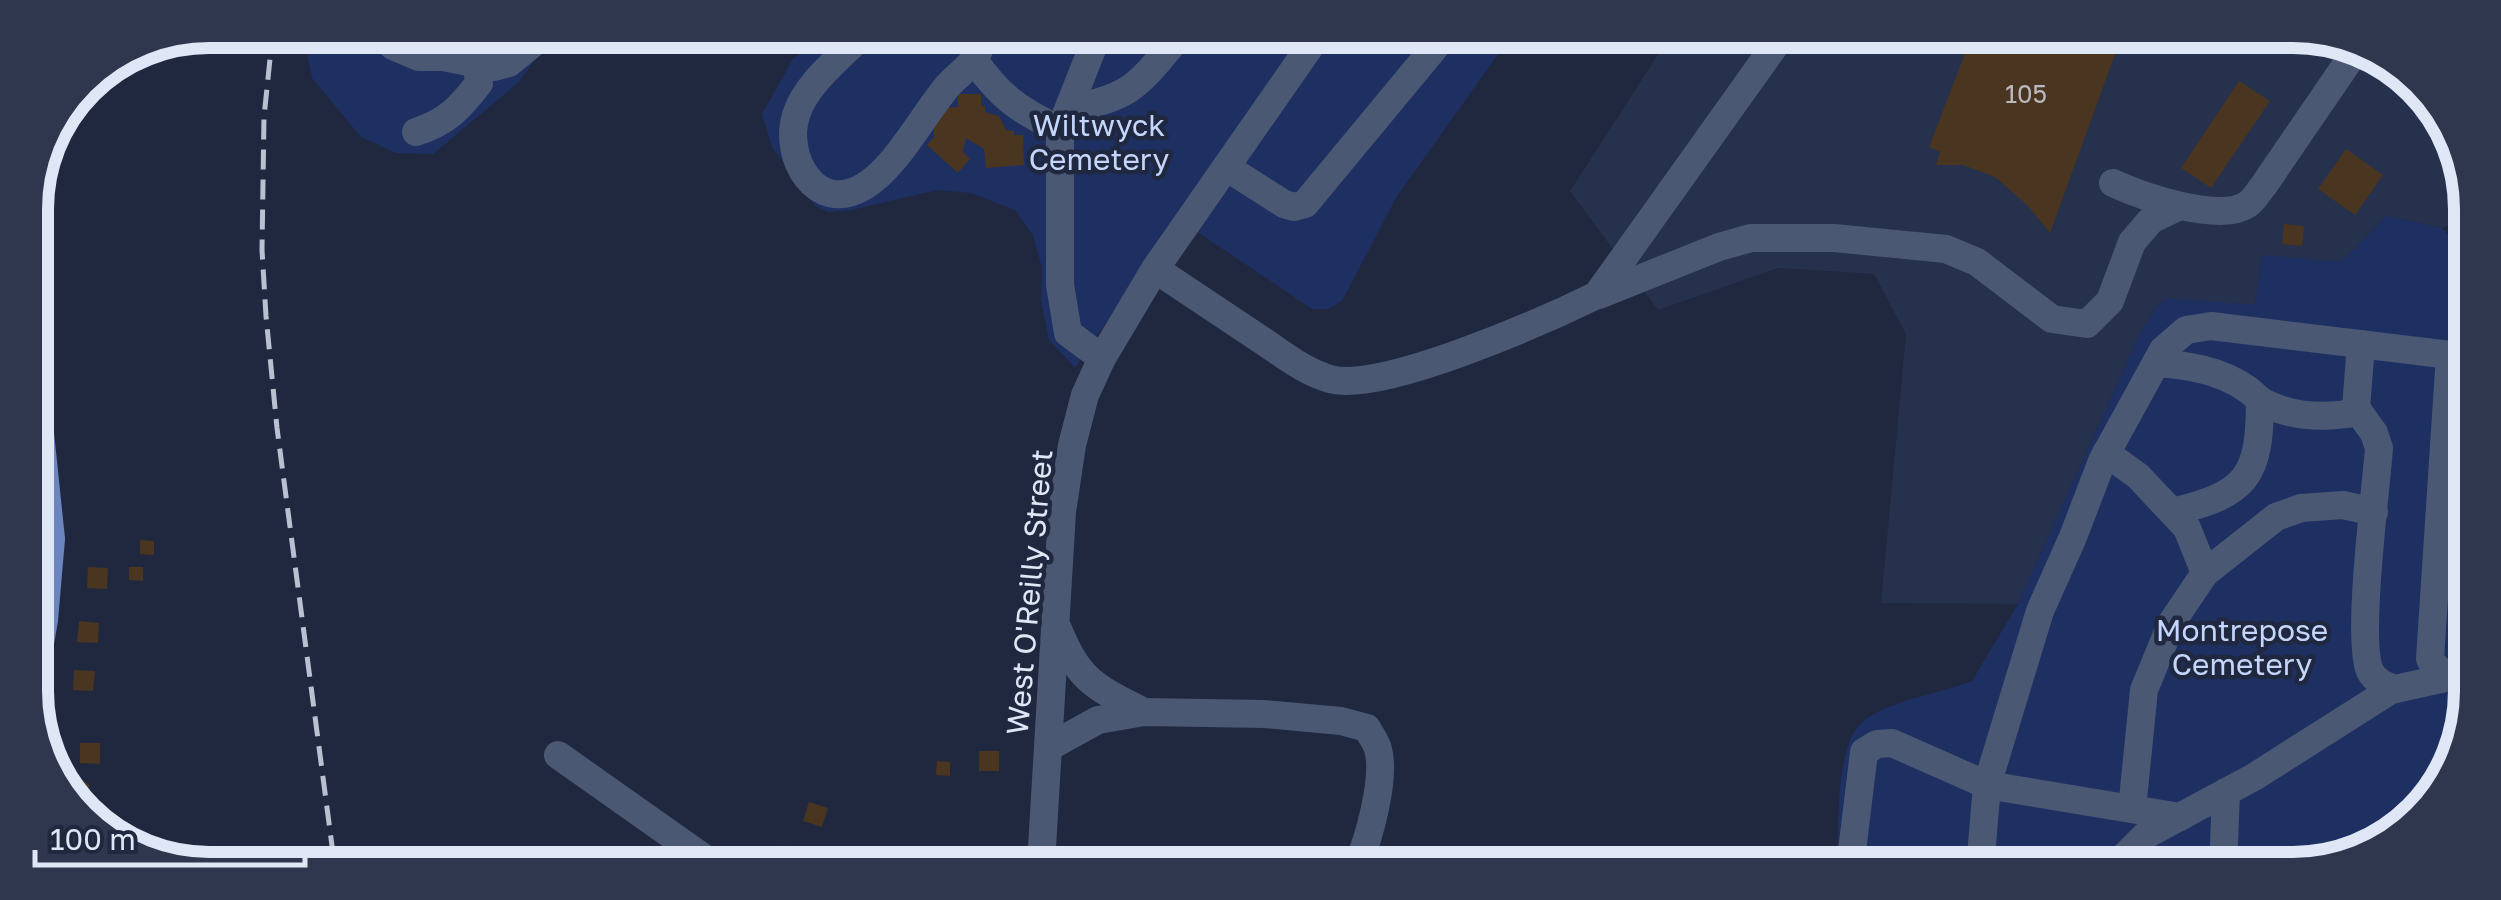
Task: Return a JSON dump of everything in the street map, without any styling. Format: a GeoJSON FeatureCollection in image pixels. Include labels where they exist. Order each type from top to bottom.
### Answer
{"type":"FeatureCollection","features":[{"type":"Feature","properties":{"kind":"main road"},"geometry":{"type":"LineString","coordinates":[[48,520],[48,562]]}},
{"type":"Feature","properties":{"kind":"street"},"geometry":{"type":"LineString","coordinates":[[399,48],[418,56],[494,67],[508,64],[528,48]]}},
{"type":"Feature","properties":{"kind":"street"},"geometry":{"type":"LineString","coordinates":[[443,58],[451,48]]}},
{"type":"Feature","properties":{"kind":"street"},"geometry":{"type":"LineString","coordinates":[[850,48],[817,82],[796,113],[792,146],[801,170],[828,194],[861,189],[882,172],[947,86],[974,60],[980,48]]}},
{"type":"Feature","properties":{"kind":"street"},"geometry":{"type":"LineString","coordinates":[[1093,48],[1065,120],[1060,285],[1068,333],[1102,358]]}},
{"type":"Feature","properties":{"kind":"street"},"geometry":{"type":"LineString","coordinates":[[974,60],[1017,109],[1065,120],[1135,88],[1169,48]]}},
{"type":"Feature","properties":{"kind":"street","name":"West O'Reilly Street"},"geometry":{"type":"LineString","coordinates":[[1042,852],[1062,512],[1084,396],[1154,269],[1309,48]]}},
{"type":"Feature","properties":{"kind":"street"},"geometry":{"type":"LineString","coordinates":[[1226,168],[1284,204],[1305,204],[1434,48]]}},
{"type":"Feature","properties":{"kind":"street"},"geometry":{"type":"LineString","coordinates":[[1597,295],[1773,48]]}},
{"type":"Feature","properties":{"kind":"street"},"geometry":{"type":"LineString","coordinates":[[2114,183],[2180,206],[2222,211],[2245,206],[2264,186],[2346,57]]}},
{"type":"Feature","properties":{"kind":"street"},"geometry":{"type":"LineString","coordinates":[[416,132],[440,124],[466,100],[479,83],[477,65]]}},
{"type":"Feature","properties":{"kind":"street"},"geometry":{"type":"LineString","coordinates":[[1154,269],[1308,370],[1340,382],[1369,381],[1404,372],[1550,318],[1718,247],[1752,238],[1834,238],[1946,249],[1977,262],[2052,319],[2087,324],[2110,301],[2132,242],[2151,220],[2180,206]]}},
{"type":"Feature","properties":{"kind":"street"},"geometry":{"type":"LineString","coordinates":[[1981,852],[1987,785],[2040,611],[2106,453],[2164,350],[2186,330],[2211,326],[2454,356]]}},
{"type":"Feature","properties":{"kind":"street"},"geometry":{"type":"LineString","coordinates":[[2360,344],[2356,408],[2374,433],[2379,448],[2366,656],[2379,682],[2394,690]]}},
{"type":"Feature","properties":{"kind":"street"},"geometry":{"type":"LineString","coordinates":[[2156,363],[2187,365],[2214,373],[2281,409],[2332,417],[2359,412]]}},
{"type":"Feature","properties":{"kind":"street"},"geometry":{"type":"LineString","coordinates":[[2454,399],[2430,659],[2436,669],[2454,674]]}},
{"type":"Feature","properties":{"kind":"street"},"geometry":{"type":"LineString","coordinates":[[2172,512],[2209,503],[2236,488],[2253,470],[2260,400]]}},
{"type":"Feature","properties":{"kind":"street"},"geometry":{"type":"LineString","coordinates":[[2106,453],[2138,476],[2186,528],[2205,572]]}},
{"type":"Feature","properties":{"kind":"street"},"geometry":{"type":"LineString","coordinates":[[2132,809],[2144,690],[2172,622],[2205,572],[2276,518],[2301,508],[2342,505],[2374,512]]}},
{"type":"Feature","properties":{"kind":"street"},"geometry":{"type":"LineString","coordinates":[[1056,623],[1070,658],[1090,684],[1144,712]]}},
{"type":"Feature","properties":{"kind":"street"},"geometry":{"type":"LineString","coordinates":[[2129,852],[2146,835],[2226,792],[2394,690],[2454,676]]}},
{"type":"Feature","properties":{"kind":"street"},"geometry":{"type":"LineString","coordinates":[[1050,747],[1098,720],[1144,712],[1264,714],[1367,728],[1379,750],[1379,776],[1363,852]]}},
{"type":"Feature","properties":{"kind":"street"},"geometry":{"type":"LineString","coordinates":[[1851,852],[1856,791],[1864,752],[1876,744],[1892,743],[1987,785],[2180,817]]}},
{"type":"Feature","properties":{"kind":"street"},"geometry":{"type":"LineString","coordinates":[[558,756],[695,852]]}},
{"type":"Feature","properties":{"kind":"street"},"geometry":{"type":"LineString","coordinates":[[2224,852],[2226,792]]}},
{"type":"Feature","properties":{"kind":"shaded area"},"geometry":{"type":"Polygon","coordinates":[[[1662,48],[2292,48],[2324,51],[2364,64],[2420,110],[2448,167],[2454,222],[2442,228],[2386,216],[2342,262],[2262,256],[2255,305],[2166,299],[2154,310],[2140,334],[2018,604],[1881,603],[1906,334],[1874,274],[1778,268],[1658,310],[1570,191],[1662,48]]]}},
{"type":"Feature","properties":{"kind":"green space"},"geometry":{"type":"Polygon","coordinates":[[[306,48],[543,48],[519,82],[433,154],[396,153],[361,137],[312,78],[306,48]]]}},
{"type":"Feature","properties":{"kind":"green space","name":"Wiltwyck Cemetery"},"geometry":{"type":"Polygon","coordinates":[[[808,48],[1294,48],[1075,368],[1049,340],[1041,301],[1042,268],[1033,235],[1015,210],[971,193],[937,190],[852,210],[828,212],[815,206],[772,147],[762,114],[793,59],[808,48]]]}},
{"type":"Feature","properties":{"kind":"green space","name":"Wiltwyck Cemetery"},"geometry":{"type":"Polygon","coordinates":[[[1322,48],[1502,48],[1397,196],[1342,301],[1328,309],[1312,309],[1196,231],[1322,48]]]}},
{"type":"Feature","properties":{"kind":"green space","name":"Montrepose Cemetery"},"geometry":{"type":"Polygon","coordinates":[[[2386,216],[2442,228],[2454,242],[2454,692],[2445,743],[2420,790],[2373,831],[2334,847],[2303,852],[1837,852],[1842,775],[1857,728],[1885,709],[1972,681],[2018,604],[2154,310],[2166,298],[2255,305],[2262,255],[2342,262],[2386,216]]]}},
{"type":"Feature","properties":{"kind":"building"},"geometry":{"type":"Polygon","coordinates":[[[1967,48],[2117,48],[2050,233],[2027,205],[1995,177],[1963,165],[1936,165],[1940,152],[1929,147],[1967,48]]]}},
{"type":"Feature","properties":{"kind":"building"},"geometry":{"type":"Polygon","coordinates":[[[2239,81],[2270,101],[2211,188],[2181,168],[2239,81]]]}},
{"type":"Feature","properties":{"kind":"building"},"geometry":{"type":"Polygon","coordinates":[[[958,94],[981,94],[985,112],[999,116],[1006,130],[1014,131],[1014,135],[1023,135],[1024,165],[986,168],[984,149],[966,138],[963,152],[970,159],[958,173],[927,145],[934,137],[934,117],[941,108],[958,107],[958,94]]]}},
{"type":"Feature","properties":{"kind":"building"},"geometry":{"type":"Polygon","coordinates":[[[2346,149],[2383,175],[2355,215],[2318,189],[2346,149]]]}},
{"type":"Feature","properties":{"kind":"building"},"geometry":{"type":"Polygon","coordinates":[[[2284,224],[2304,226],[2302,246],[2282,244],[2284,224]]]}},
{"type":"Feature","properties":{"kind":"building"},"geometry":{"type":"Polygon","coordinates":[[[140,540],[154,541],[154,555],[140,554],[140,540]]]}},
{"type":"Feature","properties":{"kind":"building"},"geometry":{"type":"Polygon","coordinates":[[[88,567],[108,568],[107,589],[87,588],[88,567]]]}},
{"type":"Feature","properties":{"kind":"building"},"geometry":{"type":"Polygon","coordinates":[[[129,567],[143,567],[143,581],[129,580],[129,567]]]}},
{"type":"Feature","properties":{"kind":"building"},"geometry":{"type":"Polygon","coordinates":[[[79,621],[99,623],[98,643],[77,642],[79,621]]]}},
{"type":"Feature","properties":{"kind":"building"},"geometry":{"type":"Polygon","coordinates":[[[74,670],[95,671],[93,691],[73,690],[74,670]]]}},
{"type":"Feature","properties":{"kind":"building"},"geometry":{"type":"Polygon","coordinates":[[[80,743],[100,743],[100,764],[80,763],[80,743]]]}},
{"type":"Feature","properties":{"kind":"building"},"geometry":{"type":"Polygon","coordinates":[[[979,751],[999,751],[999,771],[979,771],[979,751]]]}},
{"type":"Feature","properties":{"kind":"building"},"geometry":{"type":"Polygon","coordinates":[[[937,761],[950,762],[950,776],[936,775],[937,761]]]}},
{"type":"Feature","properties":{"kind":"building"},"geometry":{"type":"Polygon","coordinates":[[[78,777],[90,785],[84,794],[75,782],[78,777]]]}},
{"type":"Feature","properties":{"kind":"building"},"geometry":{"type":"Polygon","coordinates":[[[809,802],[828,808],[822,827],[803,821],[809,802]]]}},
{"type":"Feature","properties":{"kind":"railway"},"geometry":{"type":"LineString","coordinates":[[271,48],[264,117],[262,250],[266,316],[333,852]]}}]}
